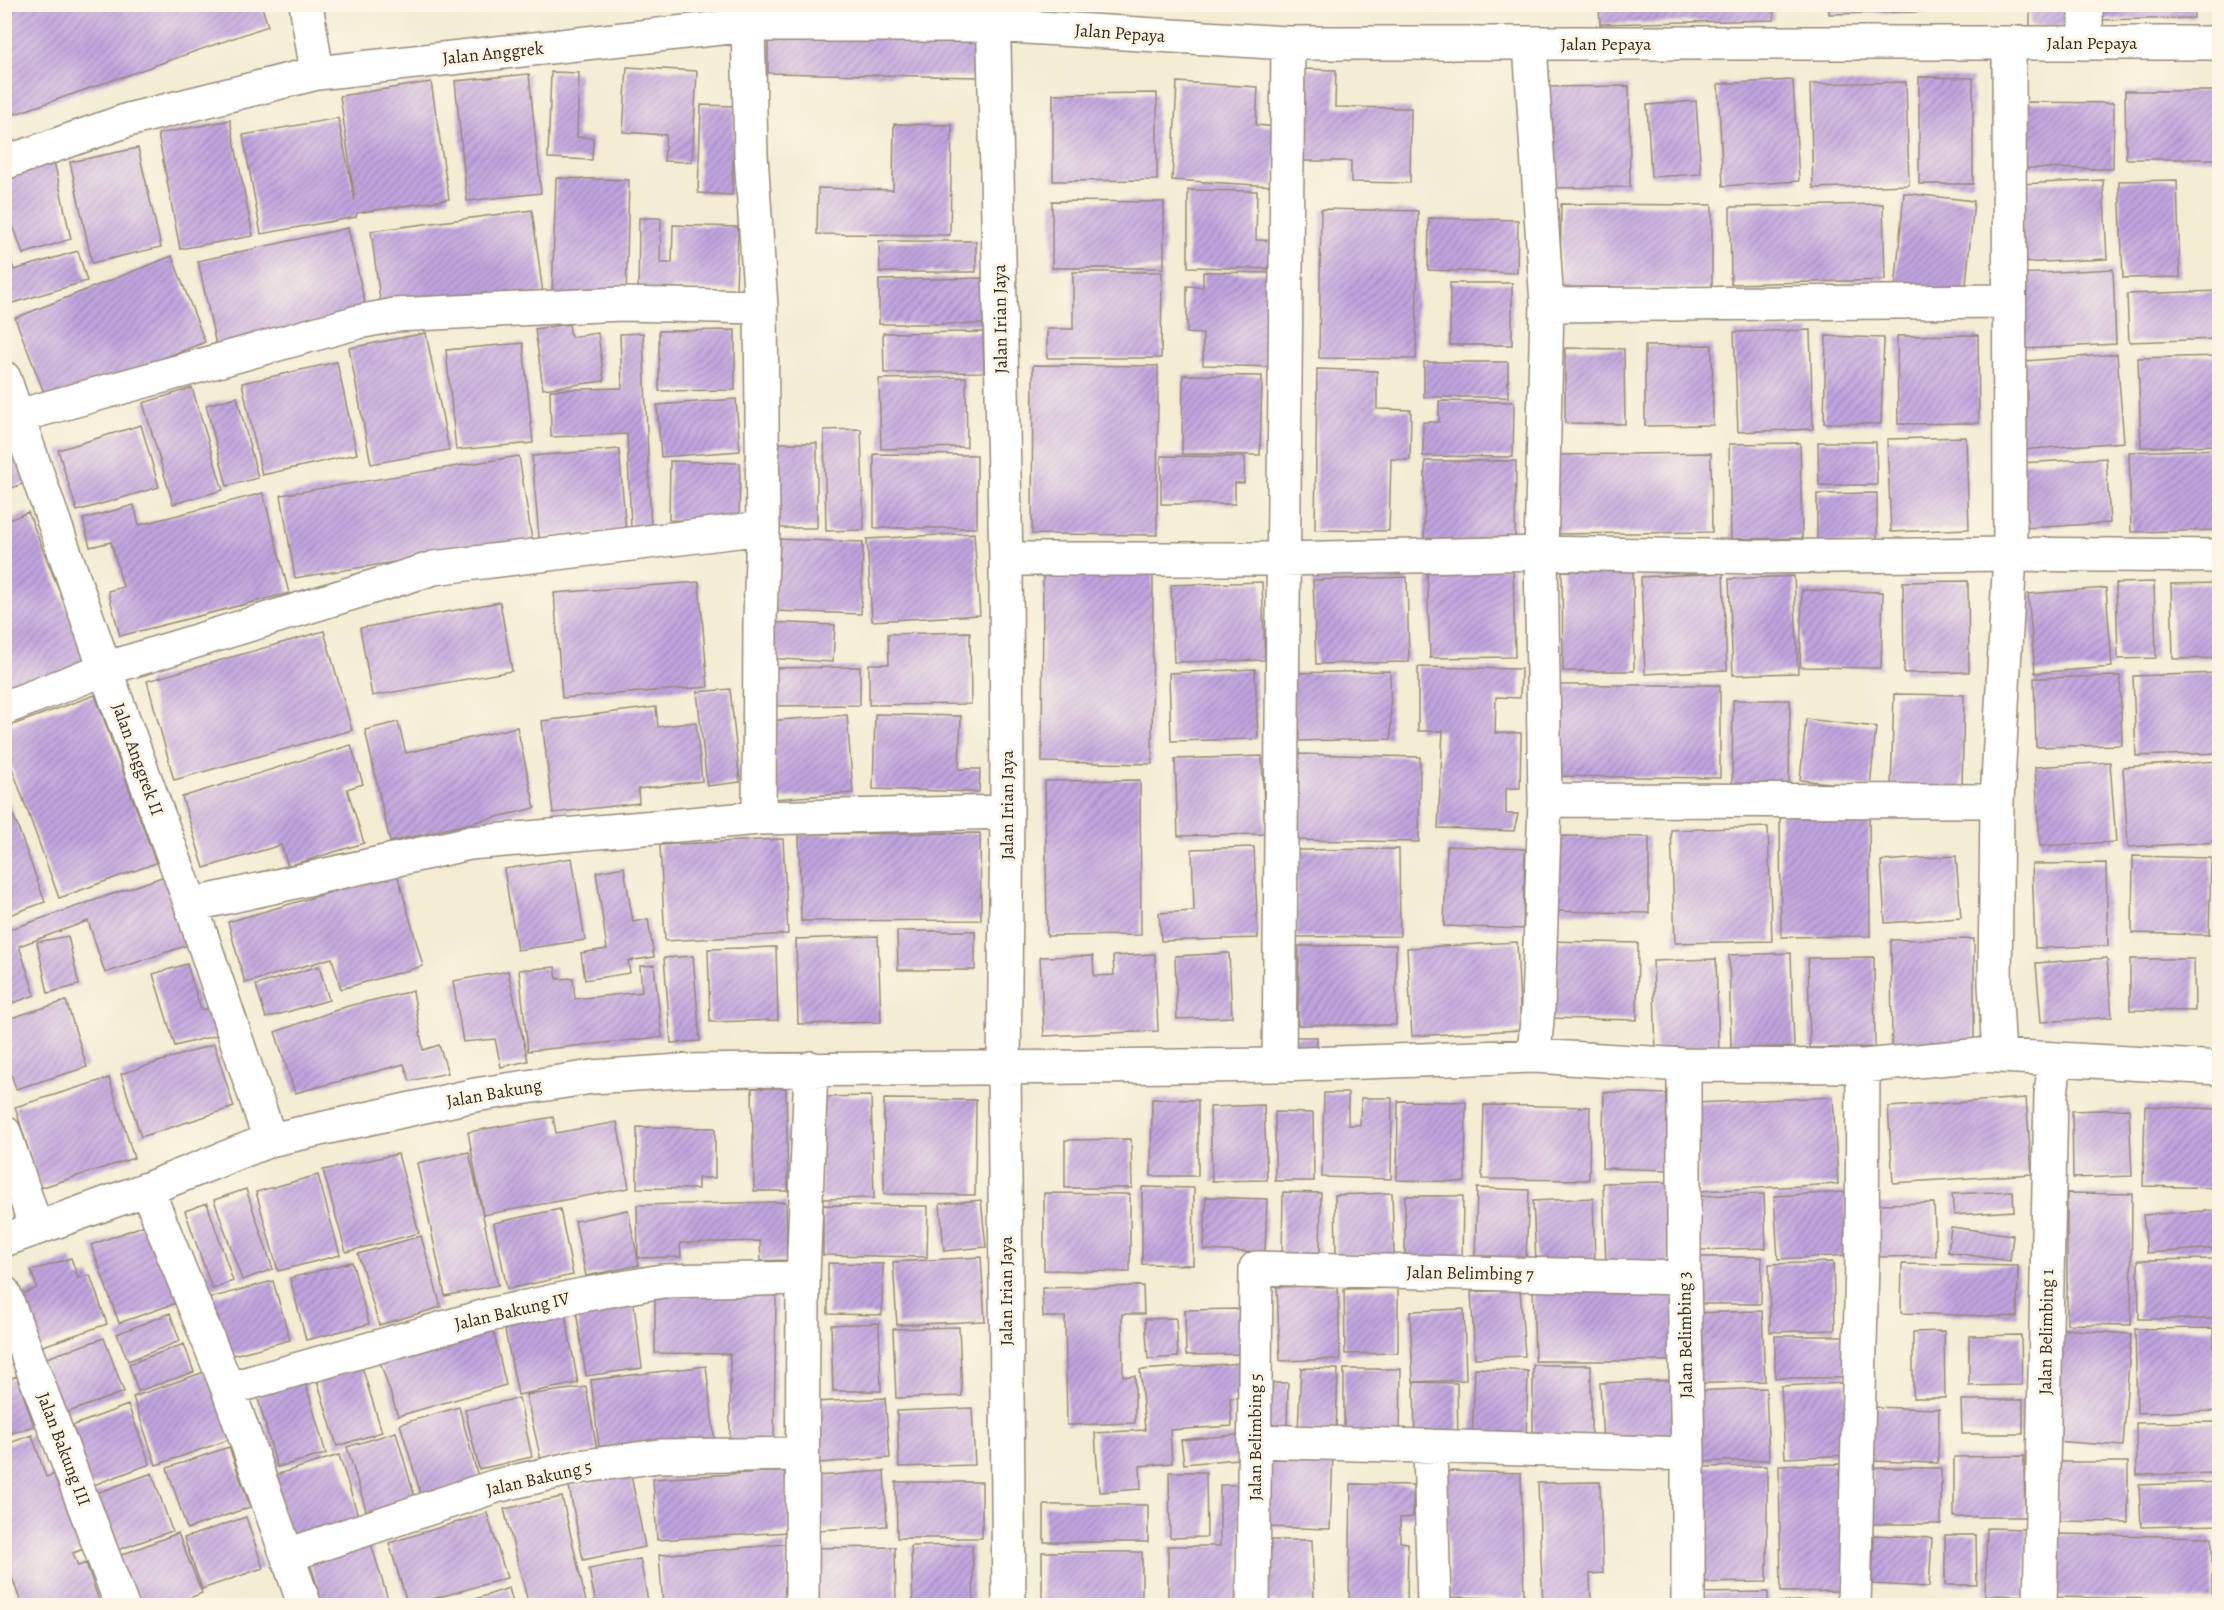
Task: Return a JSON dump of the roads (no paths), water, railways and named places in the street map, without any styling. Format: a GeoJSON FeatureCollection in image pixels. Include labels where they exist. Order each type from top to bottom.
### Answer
{"type":"FeatureCollection","features":[{"type":"Feature","properties":{"kind":"street"},"geometry":{"type":"LineString","coordinates":[[306,4],[317,73]]}},
{"type":"Feature","properties":{"kind":"street"},"geometry":{"type":"LineString","coordinates":[[2086,4],[2086,43]]}},
{"type":"Feature","properties":{"kind":"street","name":"Jalan Anggrek"},"geometry":{"type":"LineString","coordinates":[[4,164],[128,120],[317,73],[748,25],[993,15]]}},
{"type":"Feature","properties":{"kind":"street","name":"Jalan Pepaya"},"geometry":{"type":"LineString","coordinates":[[993,15],[1288,43],[2220,43]]}},
{"type":"Feature","properties":{"kind":"street","name":"Jalan Irian Jaya"},"geometry":{"type":"LineString","coordinates":[[993,15],[1006,559],[1007,812],[1004,1068],[1009,1605]]}},
{"type":"Feature","properties":{"kind":"street"},"geometry":{"type":"LineString","coordinates":[[748,25],[751,155],[761,307],[763,528],[759,818]]}},
{"type":"Feature","properties":{"kind":"street"},"geometry":{"type":"LineString","coordinates":[[1279,1065],[1288,43]]}},
{"type":"Feature","properties":{"kind":"street"},"geometry":{"type":"LineString","coordinates":[[2000,1055],[1995,984],[1997,801],[2010,555],[2009,43]]}},
{"type":"Feature","properties":{"kind":"street"},"geometry":{"type":"LineString","coordinates":[[1530,44],[1547,305],[1541,553],[1545,800],[1538,1007],[1534,1056]]}},
{"type":"Feature","properties":{"kind":"street"},"geometry":{"type":"LineString","coordinates":[[1547,305],[2009,301]]}},
{"type":"Feature","properties":{"kind":"street"},"geometry":{"type":"LineString","coordinates":[[18,416],[358,322],[395,315],[621,304],[761,307]]}},
{"type":"Feature","properties":{"kind":"street","name":"Jalan Anggrek II"},"geometry":{"type":"LineString","coordinates":[[4,378],[105,669],[191,905],[270,1140]]}},
{"type":"Feature","properties":{"kind":"street"},"geometry":{"type":"LineString","coordinates":[[4,708],[105,669],[434,568],[763,528]]}},
{"type":"Feature","properties":{"kind":"street"},"geometry":{"type":"LineString","coordinates":[[1006,559],[1282,559],[1541,553],[1760,557],[2220,556]]}},
{"type":"Feature","properties":{"kind":"street"},"geometry":{"type":"LineString","coordinates":[[1545,800],[1997,801]]}},
{"type":"Feature","properties":{"kind":"street"},"geometry":{"type":"LineString","coordinates":[[191,905],[470,843],[759,818],[1007,812]]}},
{"type":"Feature","properties":{"kind":"street","name":"Jalan Bakung"},"geometry":{"type":"LineString","coordinates":[[4,1240],[147,1189],[270,1140],[475,1095],[592,1077],[680,1071],[811,1068],[1279,1065],[1534,1056],[1684,1065],[1863,1066],[2000,1055],[2220,1068]]}},
{"type":"Feature","properties":{"kind":"street","name":"Jalan Belimbing 1"},"geometry":{"type":"LineString","coordinates":[[2040,1605],[2051,1095],[2055,1059]]}},
{"type":"Feature","properties":{"kind":"street","name":"Jalan Belimbing 3"},"geometry":{"type":"LineString","coordinates":[[1684,1065],[1688,1605]]}},
{"type":"Feature","properties":{"kind":"street"},"geometry":{"type":"LineString","coordinates":[[1854,1605],[1862,1260],[1863,1066]]}},
{"type":"Feature","properties":{"kind":"street"},"geometry":{"type":"LineString","coordinates":[[801,1605],[803,1278],[811,1068]]}},
{"type":"Feature","properties":{"kind":"street"},"geometry":{"type":"LineString","coordinates":[[4,1132],[36,1228]]}},
{"type":"Feature","properties":{"kind":"street"},"geometry":{"type":"LineString","coordinates":[[147,1189],[228,1389],[305,1605]]}},
{"type":"Feature","properties":{"kind":"street","name":"Jalan Belimbing 7"},"geometry":{"type":"LineString","coordinates":[[1256,1268],[1684,1278]]}},
{"type":"Feature","properties":{"kind":"street","name":"Jalan Belimbing 5"},"geometry":{"type":"LineString","coordinates":[[1253,1605],[1256,1268]]}},
{"type":"Feature","properties":{"kind":"street","name":"Jalan Bakung IV"},"geometry":{"type":"LineString","coordinates":[[228,1389],[489,1315],[582,1295],[662,1281],[803,1278]]}},
{"type":"Feature","properties":{"kind":"street","name":"Jalan Bakung III"},"geometry":{"type":"LineString","coordinates":[[4,1293],[122,1605]]}},
{"type":"Feature","properties":{"kind":"street"},"geometry":{"type":"LineString","coordinates":[[1254,1441],[1688,1454]]}},
{"type":"Feature","properties":{"kind":"street"},"geometry":{"type":"LineString","coordinates":[[1430,1446],[1434,1605]]}},
{"type":"Feature","properties":{"kind":"street","name":"Jalan Bakung 5"},"geometry":{"type":"LineString","coordinates":[[288,1555],[496,1486],[578,1467],[658,1456],[801,1454]]}}]}
